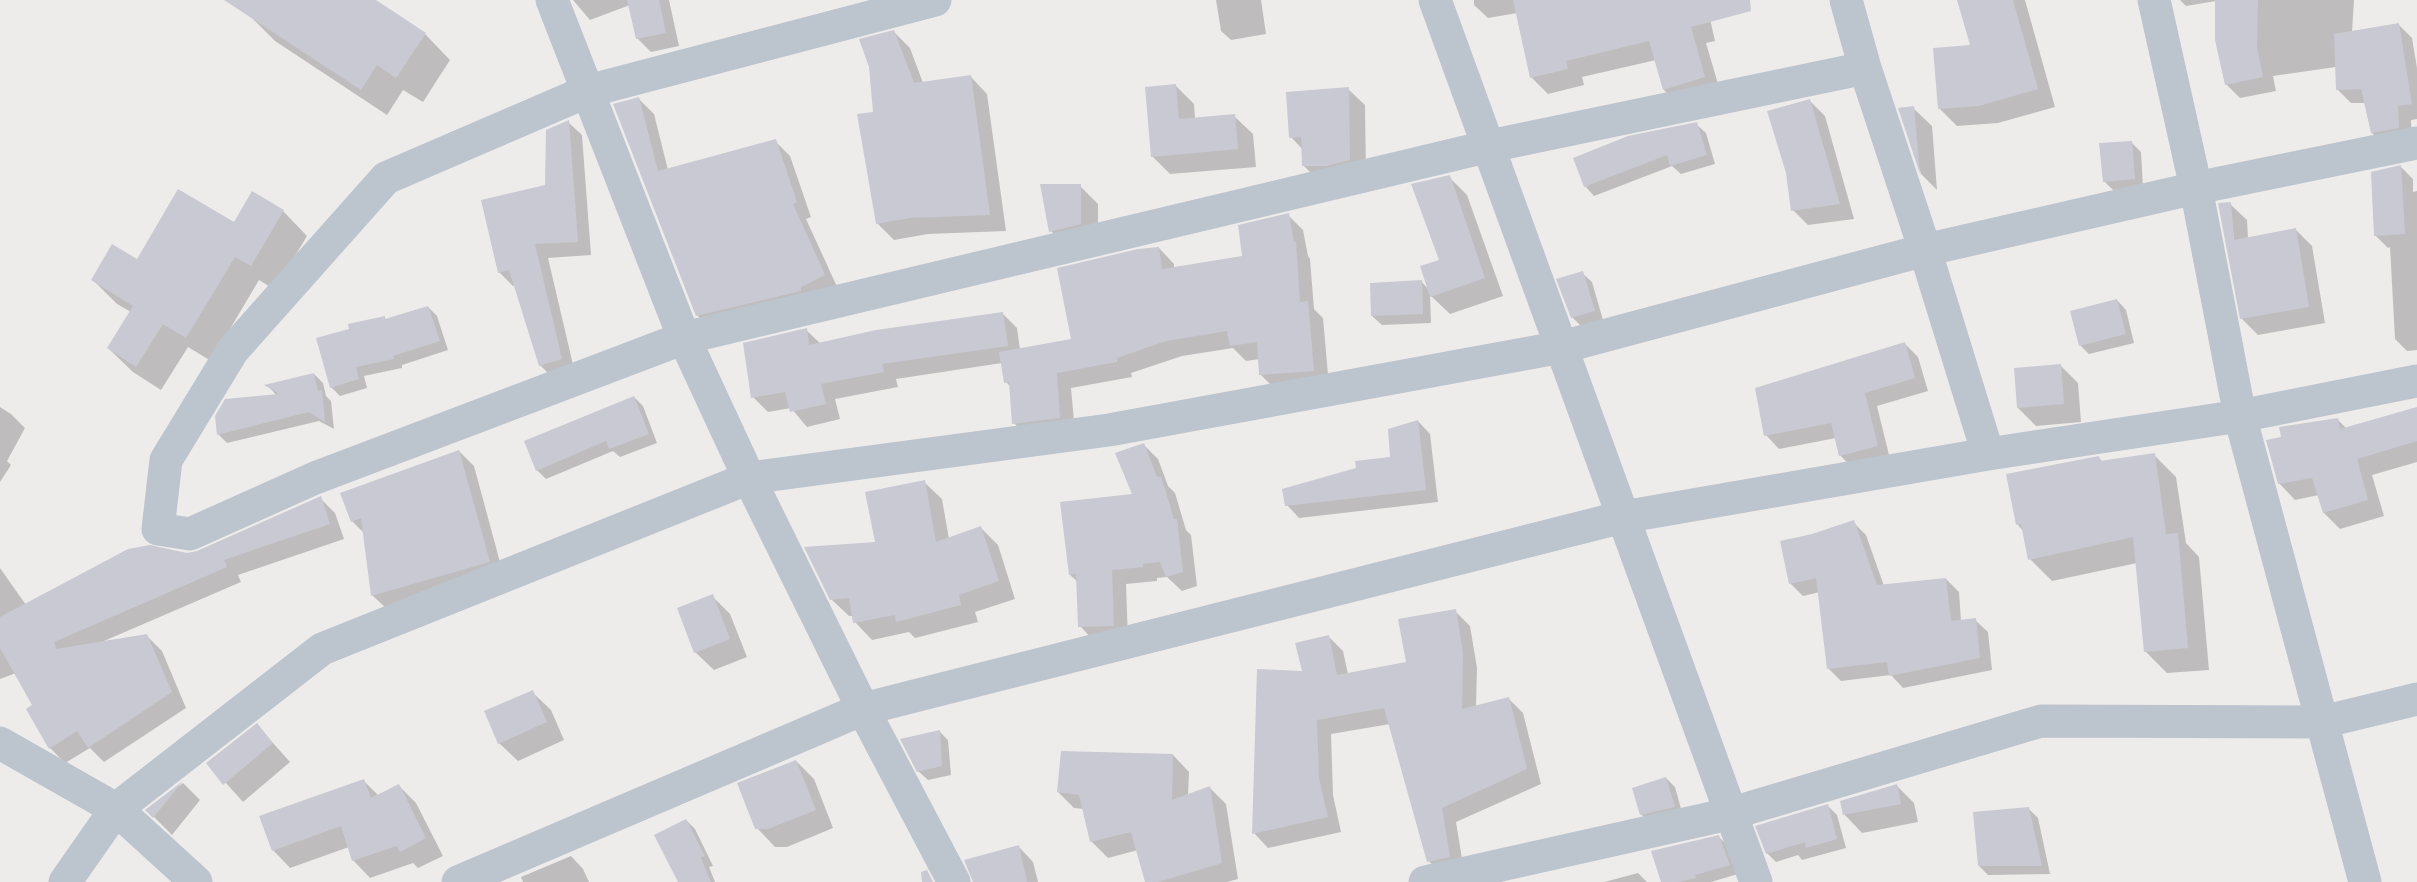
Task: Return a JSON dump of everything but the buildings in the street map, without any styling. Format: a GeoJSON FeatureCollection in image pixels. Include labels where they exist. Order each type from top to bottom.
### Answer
{"type":"FeatureCollection","features":[{"type":"Feature","properties":{"kind":"street"},"geometry":{"type":"LineString","coordinates":[[552,0],[684,338],[749,478],[863,709],[954,882]]}},
{"type":"Feature","properties":{"kind":"street"},"geometry":{"type":"LineString","coordinates":[[935,0],[588,91],[386,178],[233,351],[166,460],[158,529],[190,534],[315,478],[684,338],[1490,146],[1864,68]]}},
{"type":"Feature","properties":{"kind":"street"},"geometry":{"type":"LineString","coordinates":[[1436,0],[1729,814],[1756,882]]}},
{"type":"Feature","properties":{"kind":"street"},"geometry":{"type":"LineString","coordinates":[[1846,0],[1864,68],[1925,250],[1988,454]]}},
{"type":"Feature","properties":{"kind":"street"},"geometry":{"type":"LineString","coordinates":[[2154,0],[2196,188],[2240,416],[2365,882]]}},
{"type":"Feature","properties":{"kind":"street"},"geometry":{"type":"LineString","coordinates":[[65,882],[116,809],[322,649],[749,478],[1109,430],[1562,347],[1925,250],[2196,188],[2417,143]]}},
{"type":"Feature","properties":{"kind":"street"},"geometry":{"type":"LineString","coordinates":[[458,882],[863,709],[1623,517],[1988,454],[2240,416],[2417,381]]}},
{"type":"Feature","properties":{"kind":"street"},"geometry":{"type":"LineString","coordinates":[[1425,882],[1729,814],[2041,721],[2322,722],[2417,699]]}},
{"type":"Feature","properties":{"kind":"street"},"geometry":{"type":"LineString","coordinates":[[0,743],[116,809],[196,882]]}}]}
